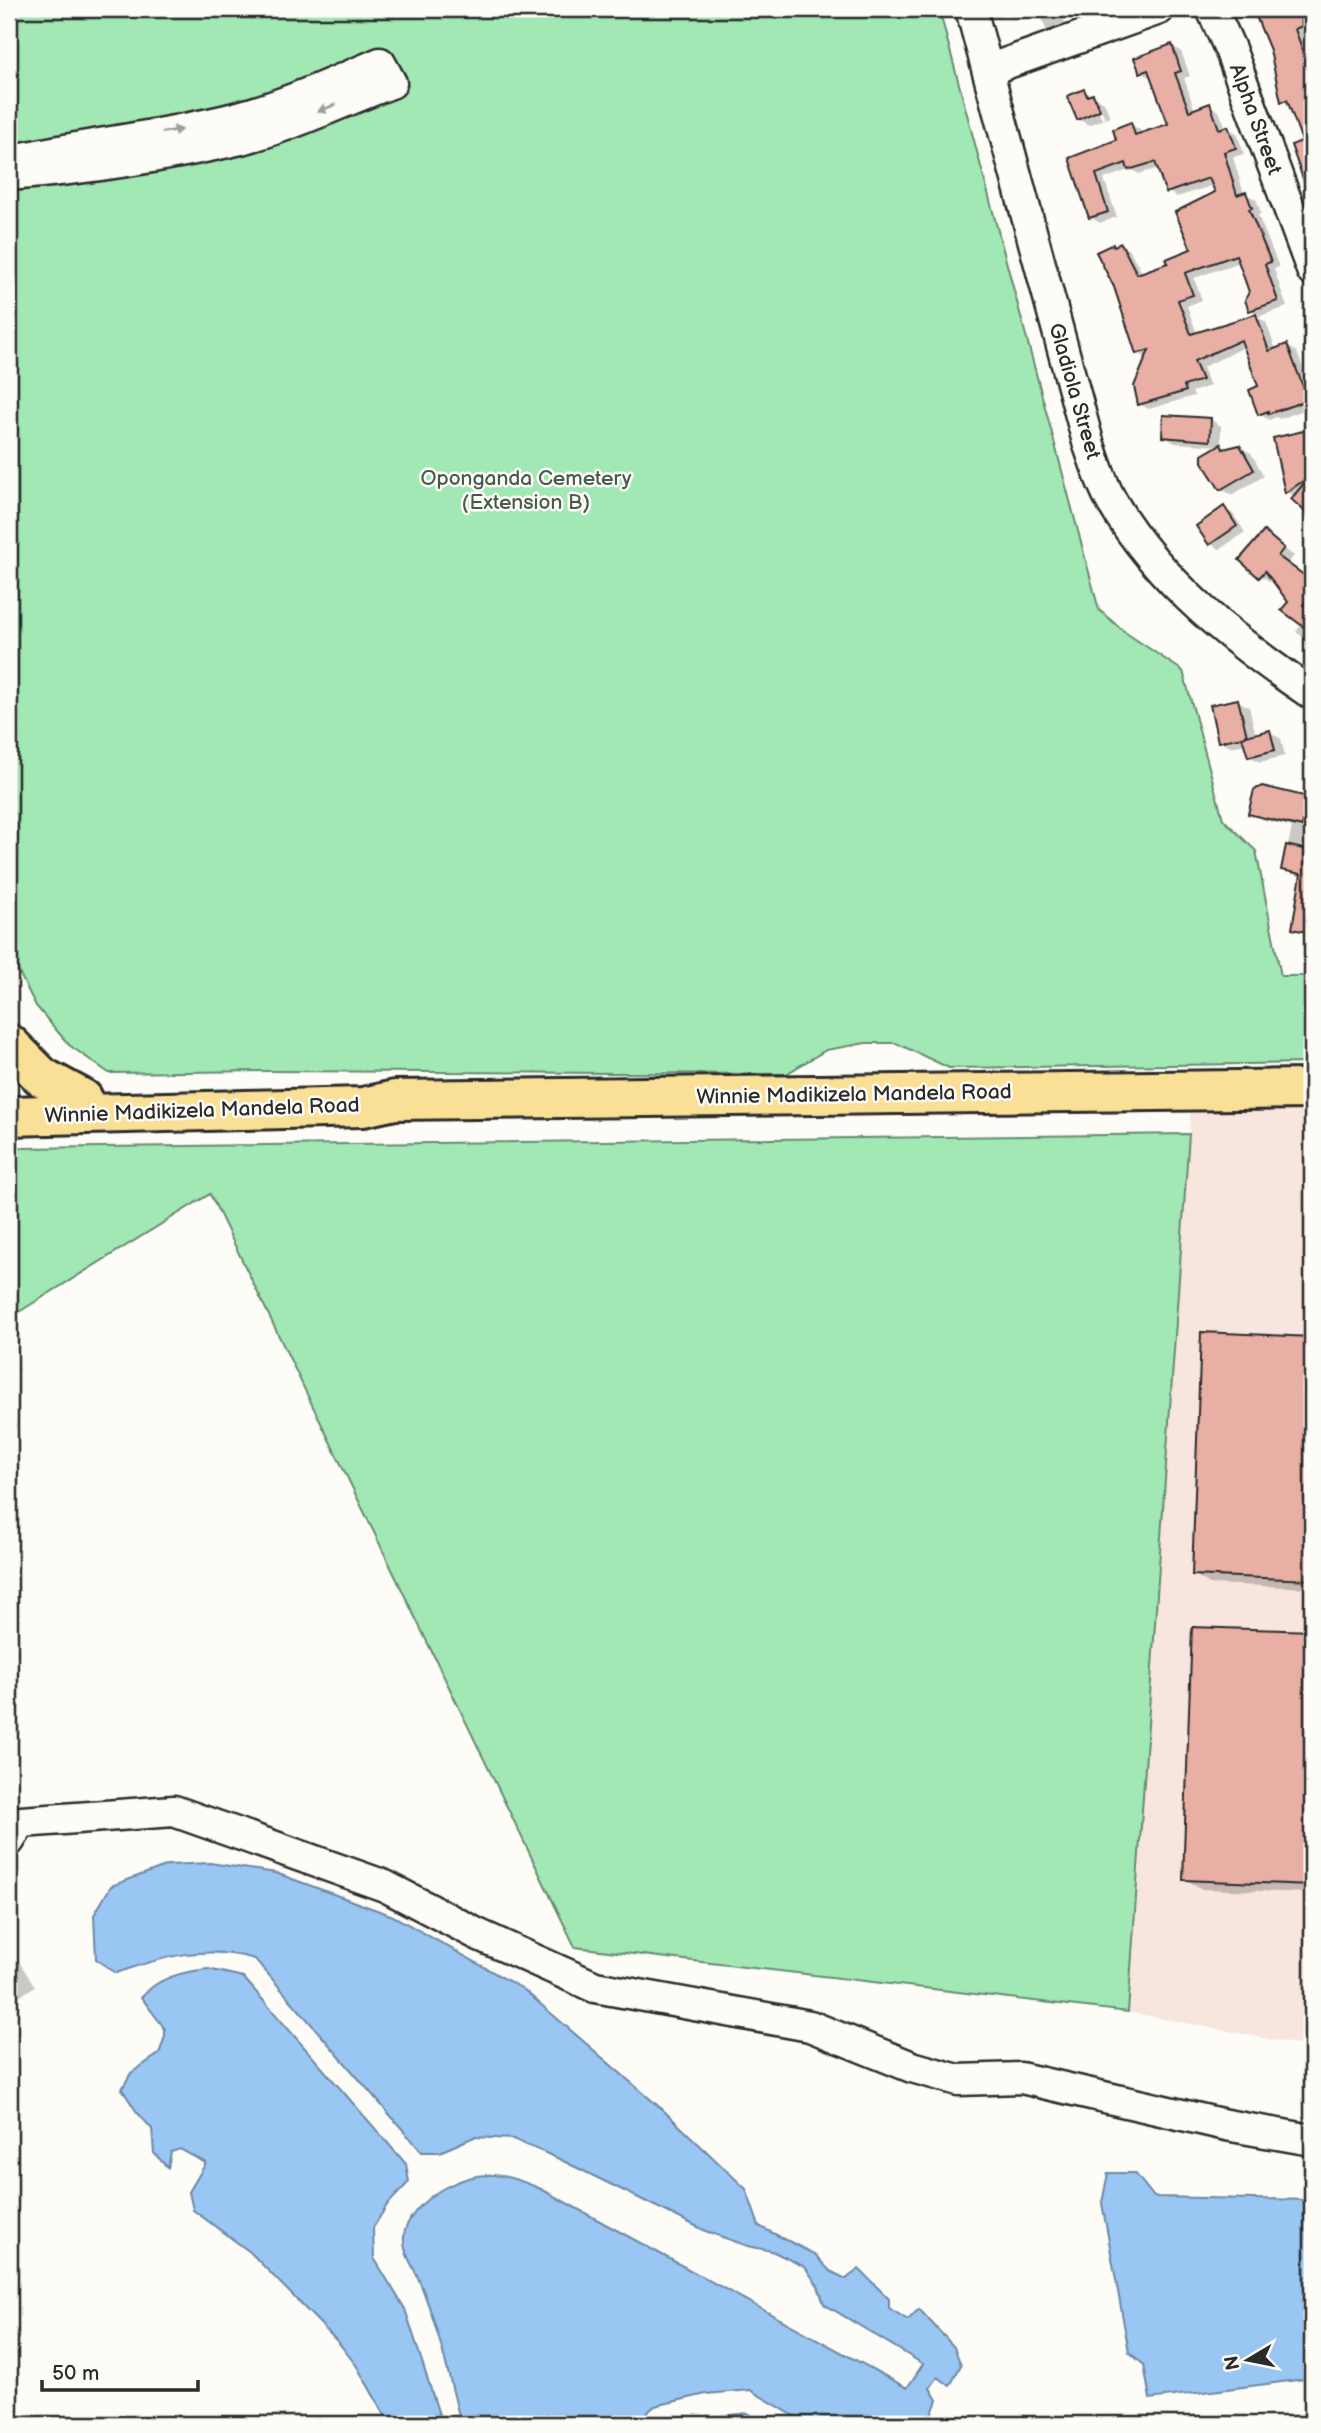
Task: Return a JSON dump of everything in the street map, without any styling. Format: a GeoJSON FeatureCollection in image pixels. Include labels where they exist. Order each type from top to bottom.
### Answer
{"type":"FeatureCollection","features":[{"type":"Feature","properties":{"kind":"main road"},"geometry":{"type":"LineString","coordinates":[[9,1044],[42,1077],[83,1099]]}},
{"type":"Feature","properties":{"kind":"main road","name":"Winnie Madikizela Mandela Road"},"geometry":{"type":"LineString","coordinates":[[9,1116],[363,1107],[395,1100],[1312,1088]]}},
{"type":"Feature","properties":{"kind":"main road","name":"Winnie Madikizela Mandela Road"},"geometry":{"type":"LineString","coordinates":[[9,1097],[83,1099],[362,1093],[395,1100]]}},
{"type":"Feature","properties":{"kind":"street","name":"Gladiola Street"},"geometry":{"type":"LineString","coordinates":[[971,9],[1088,442],[1111,499],[1142,547],[1177,584],[1238,641],[1312,694]]}},
{"type":"Feature","properties":{"kind":"street"},"geometry":{"type":"LineString","coordinates":[[988,70],[1158,9]]}},
{"type":"Feature","properties":{"kind":"street","name":"Alpha Street"},"geometry":{"type":"LineString","coordinates":[[1212,9],[1230,49],[1312,270]]}},
{"type":"Feature","properties":{"kind":"street"},"geometry":{"type":"LineString","coordinates":[[9,161],[235,118],[277,106],[380,63],[391,83],[242,139],[51,172],[9,175]]}},
{"type":"Feature","properties":{"kind":"street"},"geometry":{"type":"LineString","coordinates":[[13,1827],[174,1811],[385,1886],[477,1934],[595,1987],[810,2026],[912,2067],[958,2080],[1021,2078],[1226,2125],[1312,2140]]}},
{"type":"Feature","properties":{"kind":"shaded area"},"geometry":{"type":"Polygon","coordinates":[[[1312,1088],[1312,2047],[1128,2012],[1192,1090],[1312,1088]]]}},
{"type":"Feature","properties":{"kind":"green space","name":"Oponganda Cemetery (Extension B)"},"geometry":{"type":"Polygon","coordinates":[[[9,9],[939,9],[1099,610],[1126,633],[1183,671],[1223,819],[1256,851],[1281,976],[1312,976],[1312,1063],[949,1068],[896,1043],[866,1043],[826,1050],[786,1074],[269,1071],[109,1073],[69,1045],[36,1006],[9,953],[9,9]]]}},
{"type":"Feature","properties":{"kind":"green space"},"geometry":{"type":"Polygon","coordinates":[[[1189,1134],[1128,2012],[575,1947],[210,1194],[9,1318],[9,1315],[15,1314],[9,1168],[20,1148],[1189,1134]]]}},
{"type":"Feature","properties":{"kind":"water"},"geometry":{"type":"Polygon","coordinates":[[[210,1863],[276,1873],[393,1916],[523,1989],[664,2111],[746,2189],[759,2226],[814,2254],[830,2271],[846,2279],[859,2269],[889,2299],[889,2308],[908,2320],[919,2309],[954,2347],[961,2365],[950,2386],[938,2377],[930,2388],[937,2400],[928,2424],[808,2424],[750,2390],[706,2394],[655,2406],[633,2424],[461,2424],[437,2333],[426,2297],[405,2250],[404,2237],[411,2217],[432,2196],[457,2182],[481,2175],[504,2176],[541,2189],[907,2388],[923,2364],[824,2304],[818,2286],[805,2267],[772,2251],[708,2232],[513,2139],[474,2137],[440,2152],[422,2152],[255,1959],[219,1953],[184,1954],[116,1973],[96,1959],[94,1915],[111,1886],[168,1865],[210,1863]]]}},
{"type":"Feature","properties":{"kind":"water"},"geometry":{"type":"Polygon","coordinates":[[[208,1969],[243,1977],[406,2164],[409,2182],[387,2205],[373,2228],[374,2258],[405,2309],[442,2424],[390,2424],[356,2365],[338,2342],[250,2252],[193,2210],[189,2192],[206,2163],[180,2149],[171,2152],[168,2168],[154,2153],[152,2129],[122,2089],[131,2073],[159,2054],[165,2036],[165,2029],[141,1997],[155,1985],[172,1977],[208,1969]]]}},
{"type":"Feature","properties":{"kind":"water"},"geometry":{"type":"Polygon","coordinates":[[[1108,2173],[1135,2173],[1154,2197],[1312,2200],[1312,2378],[1150,2399],[1144,2365],[1129,2352],[1102,2203],[1108,2173]]]}},
{"type":"Feature","properties":{"kind":"water"},"geometry":{"type":"Polygon","coordinates":[[[748,2413],[766,2424],[677,2424],[704,2418],[748,2413]]]}},
{"type":"Feature","properties":{"kind":"building"},"geometry":{"type":"Polygon","coordinates":[[[1269,9],[1300,9],[1302,26],[1295,29],[1312,76],[1312,198],[1291,145],[1302,141],[1287,100],[1281,102],[1270,50],[1255,14],[1269,9]]]}},
{"type":"Feature","properties":{"kind":"building"},"geometry":{"type":"Polygon","coordinates":[[[1172,44],[1181,71],[1175,73],[1189,111],[1210,103],[1219,129],[1228,126],[1236,148],[1224,152],[1237,195],[1246,192],[1252,208],[1249,209],[1271,262],[1265,264],[1278,301],[1249,311],[1245,300],[1249,292],[1236,255],[1185,273],[1193,295],[1178,300],[1191,334],[1256,314],[1269,351],[1287,344],[1308,400],[1268,414],[1268,411],[1258,415],[1249,390],[1258,386],[1241,340],[1194,361],[1202,380],[1184,386],[1186,391],[1138,405],[1134,386],[1149,350],[1136,354],[1114,287],[1096,252],[1121,243],[1137,274],[1168,263],[1166,259],[1191,249],[1175,212],[1215,192],[1209,178],[1166,193],[1155,162],[1128,170],[1126,163],[1096,174],[1108,212],[1089,218],[1069,158],[1116,140],[1113,129],[1131,122],[1135,135],[1168,124],[1148,70],[1140,73],[1134,58],[1172,44]]]}},
{"type":"Feature","properties":{"kind":"building"},"geometry":{"type":"Polygon","coordinates":[[[1084,89],[1087,96],[1093,94],[1100,110],[1077,120],[1067,96],[1084,89]]]}},
{"type":"Feature","properties":{"kind":"building"},"geometry":{"type":"Polygon","coordinates":[[[1163,415],[1211,418],[1210,441],[1162,437],[1163,415]]]}},
{"type":"Feature","properties":{"kind":"building"},"geometry":{"type":"Polygon","coordinates":[[[1312,429],[1312,518],[1291,499],[1309,477],[1285,493],[1273,438],[1312,429]]]}},
{"type":"Feature","properties":{"kind":"building"},"geometry":{"type":"Polygon","coordinates":[[[1221,444],[1223,449],[1240,445],[1254,470],[1220,490],[1202,462],[1202,455],[1221,444]]]}},
{"type":"Feature","properties":{"kind":"building"},"geometry":{"type":"Polygon","coordinates":[[[1224,506],[1237,526],[1209,545],[1196,526],[1224,506]]]}},
{"type":"Feature","properties":{"kind":"building"},"geometry":{"type":"Polygon","coordinates":[[[1264,531],[1284,548],[1278,556],[1312,581],[1312,592],[1303,605],[1312,611],[1312,633],[1281,610],[1288,602],[1265,571],[1259,578],[1239,560],[1264,531]]]}},
{"type":"Feature","properties":{"kind":"building"},"geometry":{"type":"Polygon","coordinates":[[[1238,699],[1247,736],[1218,742],[1210,705],[1238,699]]]}},
{"type":"Feature","properties":{"kind":"building"},"geometry":{"type":"Polygon","coordinates":[[[1270,730],[1275,750],[1248,757],[1242,737],[1270,730]]]}},
{"type":"Feature","properties":{"kind":"building"},"geometry":{"type":"Polygon","coordinates":[[[1262,786],[1308,797],[1302,827],[1248,814],[1254,790],[1262,786]]]}},
{"type":"Feature","properties":{"kind":"building"},"geometry":{"type":"Polygon","coordinates":[[[1286,845],[1312,851],[1312,933],[1292,929],[1301,874],[1281,870],[1286,845]]]}},
{"type":"Feature","properties":{"kind":"building"},"geometry":{"type":"Polygon","coordinates":[[[1201,1332],[1312,1337],[1312,1580],[1192,1575],[1201,1332]]]}},
{"type":"Feature","properties":{"kind":"building"},"geometry":{"type":"Polygon","coordinates":[[[1192,1627],[1312,1631],[1312,1885],[1183,1880],[1192,1627]]]}}]}
